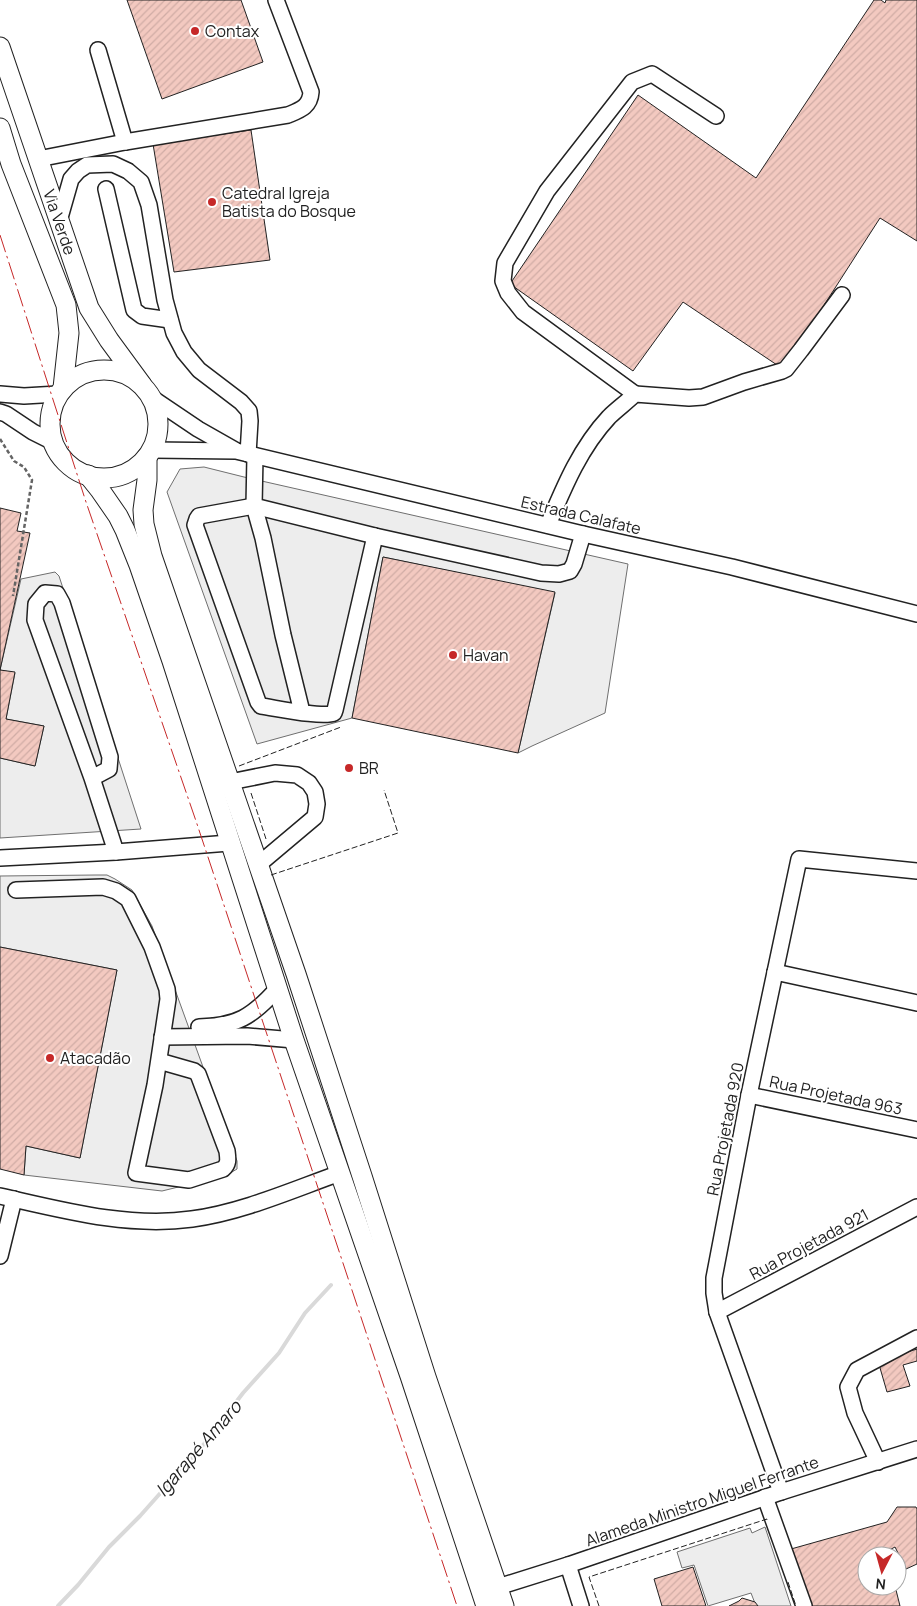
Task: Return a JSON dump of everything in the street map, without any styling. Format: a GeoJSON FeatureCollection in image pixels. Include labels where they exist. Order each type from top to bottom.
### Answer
{"type":"FeatureCollection","features":[{"type":"Feature","properties":{"kind":"main road","name":"Via Verde"},"geometry":{"type":"LineString","coordinates":[[0,47],[89,308],[109,340],[147,391]]}},
{"type":"Feature","properties":{"kind":"main road","name":"Via Verde"},"geometry":{"type":"LineString","coordinates":[[0,128],[11,164],[66,305],[69,333],[61,391]]}},
{"type":"Feature","properties":{"kind":"main road"},"geometry":{"type":"LineString","coordinates":[[149,454],[135,468],[120,475],[104,478],[88,475],[73,468],[61,456],[53,442],[50,426],[52,409],[61,391],[77,377],[93,371],[111,370],[128,375],[147,391],[157,410],[158,424],[156,438],[149,454],[143,510],[146,560],[172,661],[277,989],[410,1376],[486,1606]]}},
{"type":"Feature","properties":{"kind":"main road"},"geometry":{"type":"LineString","coordinates":[[88,475],[118,516],[125,530],[146,560],[230,782],[296,974],[426,1377],[504,1606]]}},
{"type":"Feature","properties":{"kind":"street"},"geometry":{"type":"LineString","coordinates":[[38,159],[125,142],[288,115],[307,105],[311,99],[312,92],[276,0]]}},
{"type":"Feature","properties":{"kind":"street"},"geometry":{"type":"LineString","coordinates":[[98,50],[125,142]]}},
{"type":"Feature","properties":{"kind":"street"},"geometry":{"type":"LineString","coordinates":[[716,116],[652,74],[632,82],[546,191],[505,263],[503,281],[508,293],[523,312],[635,394],[689,398],[703,397],[786,369],[842,295]]}},
{"type":"Feature","properties":{"kind":"street"},"geometry":{"type":"LineString","coordinates":[[59,221],[71,179],[87,165],[113,164],[128,171],[141,182],[149,205],[164,300],[174,333],[184,352],[199,370],[241,402],[248,411],[250,421],[246,454],[254,506],[263,538],[283,635],[302,712]]}},
{"type":"Feature","properties":{"kind":"street"},"geometry":{"type":"LineString","coordinates":[[106,189],[134,310],[142,316],[170,320]]}},
{"type":"Feature","properties":{"kind":"street"},"geometry":{"type":"LineString","coordinates":[[0,394],[24,396],[61,391]]}},
{"type":"Feature","properties":{"kind":"street","name":"Estrada Calafate"},"geometry":{"type":"LineString","coordinates":[[147,391],[198,429],[246,454]]}},
{"type":"Feature","properties":{"kind":"street"},"geometry":{"type":"LineString","coordinates":[[548,525],[568,478],[586,447],[609,418],[635,394]]}},
{"type":"Feature","properties":{"kind":"street"},"geometry":{"type":"LineString","coordinates":[[0,412],[53,442]]}},
{"type":"Feature","properties":{"kind":"street","name":"Estrada Calafate"},"geometry":{"type":"LineString","coordinates":[[149,454],[246,454],[583,534],[732,567],[917,614]]}},
{"type":"Feature","properties":{"kind":"street"},"geometry":{"type":"LineString","coordinates":[[375,536],[334,713],[329,715],[261,706],[196,525],[199,516],[254,506],[375,536],[541,573],[559,574],[570,571],[583,534]]}},
{"type":"Feature","properties":{"kind":"street"},"geometry":{"type":"LineString","coordinates":[[92,778],[109,769],[110,757],[62,604],[57,594],[45,593],[36,604],[35,620],[92,778],[116,852]]}},
{"type":"Feature","properties":{"kind":"street"},"geometry":{"type":"LineString","coordinates":[[230,782],[275,772],[297,775],[309,783],[315,792],[317,804],[315,817],[258,865]]}},
{"type":"Feature","properties":{"kind":"street"},"geometry":{"type":"LineString","coordinates":[[0,858],[116,852],[229,843]]}},
{"type":"Feature","properties":{"kind":"street","name":"Rua Projetada 920"},"geometry":{"type":"LineString","coordinates":[[781,1492],[717,1312],[714,1278],[749,1095],[799,859],[917,871]]}},
{"type":"Feature","properties":{"kind":"street"},"geometry":{"type":"LineString","coordinates":[[16,890],[103,887],[116,891],[128,899],[152,947],[167,989],[168,999],[158,1060],[155,1085],[136,1173],[189,1180],[223,1169],[227,1166],[227,1151],[198,1074],[194,1071],[158,1060]]}},
{"type":"Feature","properties":{"kind":"street"},"geometry":{"type":"LineString","coordinates":[[775,972],[917,1003]]}},
{"type":"Feature","properties":{"kind":"street"},"geometry":{"type":"LineString","coordinates":[[163,1032],[216,1027],[243,1019],[252,1014],[277,989]]}},
{"type":"Feature","properties":{"kind":"street"},"geometry":{"type":"LineString","coordinates":[[163,1032],[294,1040]]}},
{"type":"Feature","properties":{"kind":"street","name":"Rua Projetada 963"},"geometry":{"type":"LineString","coordinates":[[749,1095],[917,1130]]}},
{"type":"Feature","properties":{"kind":"street"},"geometry":{"type":"LineString","coordinates":[[0,1256],[7,1198],[121,1220],[159,1221],[191,1219],[227,1212],[263,1201],[340,1173]]}},
{"type":"Feature","properties":{"kind":"street","name":"Rua Projetada 921"},"geometry":{"type":"LineString","coordinates":[[717,1312],[917,1206]]}},
{"type":"Feature","properties":{"kind":"street"},"geometry":{"type":"LineString","coordinates":[[878,1462],[855,1413],[848,1387],[857,1370],[917,1338]]}},
{"type":"Feature","properties":{"kind":"street","name":"Alameda Ministro Miguel Ferrante"},"geometry":{"type":"LineString","coordinates":[[498,1587],[781,1492],[917,1449]]}},
{"type":"Feature","properties":{"kind":"street"},"geometry":{"type":"LineString","coordinates":[[766,1497],[804,1606]]}},
{"type":"Feature","properties":{"kind":"street"},"geometry":{"type":"LineString","coordinates":[[568,1565],[581,1606]]}},
{"type":"Feature","properties":{"kind":"path"},"geometry":{"type":"LineString","coordinates":[[0,439],[14,461],[24,467],[32,480],[12,596]]}},
{"type":"Feature","properties":{"kind":"shaded area"},"geometry":{"type":"Polygon","coordinates":[[[204,467],[628,564],[605,713],[518,753],[555,593],[383,557],[352,718],[257,744],[167,492],[180,469],[204,467]]]}},
{"type":"Feature","properties":{"kind":"shaded area"},"geometry":{"type":"Polygon","coordinates":[[[55,572],[59,576],[141,829],[0,838],[0,758],[35,766],[44,726],[6,719],[15,673],[0,670],[21,579],[55,572]]]}},
{"type":"Feature","properties":{"kind":"shaded area"},"geometry":{"type":"Polygon","coordinates":[[[107,875],[132,890],[152,926],[237,1161],[237,1169],[227,1175],[162,1191],[24,1175],[26,1146],[80,1158],[117,970],[0,947],[0,876],[107,875]]]}},
{"type":"Feature","properties":{"kind":"shaded area"},"geometry":{"type":"Polygon","coordinates":[[[765,1527],[791,1606],[756,1606],[751,1593],[708,1606],[694,1565],[682,1568],[677,1552],[750,1528],[752,1533],[765,1527]]]}},
{"type":"Feature","properties":{"kind":"building","name":"Contax"},"geometry":{"type":"Polygon","coordinates":[[[127,0],[241,0],[263,62],[162,99],[127,0]]]}},
{"type":"Feature","properties":{"kind":"building"},"geometry":{"type":"Polygon","coordinates":[[[874,0],[881,0],[885,3],[886,0],[917,0],[917,241],[880,218],[783,369],[683,302],[633,371],[510,284],[638,95],[756,178],[874,0]]]}},
{"type":"Feature","properties":{"kind":"building","name":"Catedral Igreja Batista do Bosque"},"geometry":{"type":"Polygon","coordinates":[[[251,130],[270,260],[174,272],[153,144],[251,130]]]}},
{"type":"Feature","properties":{"kind":"building"},"geometry":{"type":"Polygon","coordinates":[[[0,508],[21,513],[17,531],[30,533],[0,670],[0,508]]]}},
{"type":"Feature","properties":{"kind":"building","name":"Havan"},"geometry":{"type":"Polygon","coordinates":[[[383,557],[555,592],[518,753],[352,718],[383,557]]]}},
{"type":"Feature","properties":{"kind":"building"},"geometry":{"type":"Polygon","coordinates":[[[0,670],[15,672],[6,719],[44,726],[35,766],[0,758],[0,670]]]}},
{"type":"Feature","properties":{"kind":"building","name":"Atacadão"},"geometry":{"type":"Polygon","coordinates":[[[0,947],[117,970],[80,1158],[26,1146],[24,1175],[0,1169],[0,947]]]}},
{"type":"Feature","properties":{"kind":"building"},"geometry":{"type":"Polygon","coordinates":[[[917,1349],[917,1361],[903,1365],[910,1386],[887,1392],[878,1361],[917,1349]]]}},
{"type":"Feature","properties":{"kind":"building"},"geometry":{"type":"Polygon","coordinates":[[[897,1507],[916,1507],[917,1564],[907,1569],[907,1546],[857,1546],[857,1596],[898,1596],[900,1606],[811,1606],[791,1549],[887,1522],[897,1507]]]}},
{"type":"Feature","properties":{"kind":"building"},"geometry":{"type":"Polygon","coordinates":[[[693,1567],[706,1606],[662,1606],[654,1579],[693,1567]]]}},
{"type":"Feature","properties":{"kind":"building"},"geometry":{"type":"Polygon","coordinates":[[[742,1598],[755,1602],[758,1606],[729,1606],[742,1598]]]}},
{"type":"Feature","properties":{"kind":"waterway","name":"Igarapé Amaro"},"geometry":{"type":"LineString","coordinates":[[58,1606],[109,1547],[140,1516],[204,1444],[243,1393],[279,1353],[305,1313],[331,1285]]}},
{"type":"Feature","properties":{"kind":"fence"},"geometry":{"type":"LineString","coordinates":[[239,766],[341,727]]}},
{"type":"Feature","properties":{"kind":"fence"},"geometry":{"type":"LineString","coordinates":[[271,875],[398,833],[384,790]]}},
{"type":"Feature","properties":{"kind":"fence"},"geometry":{"type":"LineString","coordinates":[[251,793],[266,839]]}},
{"type":"Feature","properties":{"kind":"fence"},"geometry":{"type":"LineString","coordinates":[[599,1606],[589,1577],[767,1519],[767,1521]]}},
{"type":"Feature","properties":{"kind":"fence"},"geometry":{"type":"LineString","coordinates":[[788,1582],[796,1606]]}},
{"type":"Feature","properties":{"kind":"power"},"geometry":{"type":"LineString","coordinates":[[0,235],[86,502],[196,821],[457,1606]]}},
{"type":"Feature","properties":{"kind":"place","name":"Contax"},"geometry":{"type":"Point","coordinates":[195,31]}},
{"type":"Feature","properties":{"kind":"place","name":"Catedral Igreja Batista do Bosque"},"geometry":{"type":"Point","coordinates":[212,202]}},
{"type":"Feature","properties":{"kind":"place","name":"Havan"},"geometry":{"type":"Point","coordinates":[453,655]}},
{"type":"Feature","properties":{"kind":"place","name":"BR"},"geometry":{"type":"Point","coordinates":[349,768]}},
{"type":"Feature","properties":{"kind":"place","name":"Atacadão"},"geometry":{"type":"Point","coordinates":[50,1058]}}]}
